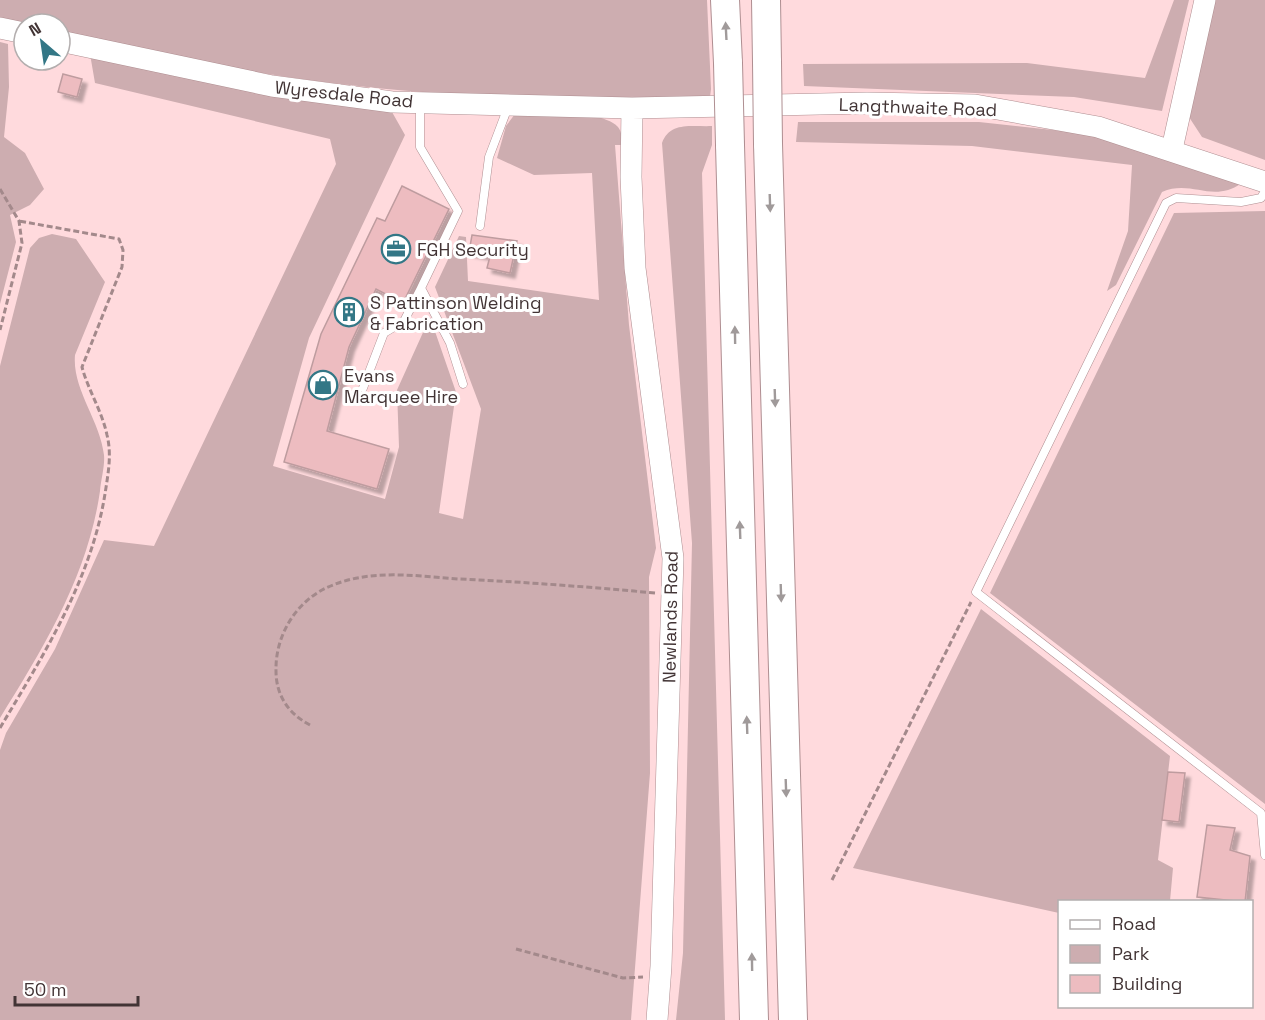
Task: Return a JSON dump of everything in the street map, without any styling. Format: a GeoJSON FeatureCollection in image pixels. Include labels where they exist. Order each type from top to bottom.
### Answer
{"type":"FeatureCollection","features":[{"type":"Feature","properties":{"kind":"highway"},"geometry":{"type":"LineString","coordinates":[[725,0],[754,1020]]}},
{"type":"Feature","properties":{"kind":"highway"},"geometry":{"type":"LineString","coordinates":[[765,0],[793,1020]]}},
{"type":"Feature","properties":{"kind":"street"},"geometry":{"type":"LineString","coordinates":[[1172,149],[1205,0]]}},
{"type":"Feature","properties":{"kind":"street","name":"Wyresdale Road"},"geometry":{"type":"LineString","coordinates":[[72,44],[272,86],[392,102],[632,108]]}},
{"type":"Feature","properties":{"kind":"street","name":"Langthwaite Road"},"geometry":{"type":"LineString","coordinates":[[632,108],[867,103],[975,105],[1098,127],[1172,149],[1265,182]]}},
{"type":"Feature","properties":{"kind":"street","name":"Newlands Road"},"geometry":{"type":"LineString","coordinates":[[632,108],[631,177],[635,268],[673,558],[657,1020]]}},
{"type":"Feature","properties":{"kind":"lane"},"geometry":{"type":"LineString","coordinates":[[363,388],[384,333],[404,321],[458,211],[420,147],[420,103]]}},
{"type":"Feature","properties":{"kind":"lane"},"geometry":{"type":"LineString","coordinates":[[480,226],[489,157],[508,105]]}},
{"type":"Feature","properties":{"kind":"lane"},"geometry":{"type":"LineString","coordinates":[[1265,191],[1261,198],[1241,202],[1176,198],[1166,202],[976,592],[1261,813],[1265,855]]}},
{"type":"Feature","properties":{"kind":"lane"},"geometry":{"type":"LineString","coordinates":[[421,288],[450,343],[463,384]]}},
{"type":"Feature","properties":{"kind":"path"},"geometry":{"type":"LineString","coordinates":[[0,189],[19,221],[22,243],[0,330]]}},
{"type":"Feature","properties":{"kind":"path"},"geometry":{"type":"LineString","coordinates":[[0,728],[50,646],[93,550],[98,531],[110,462],[107,435],[82,367],[122,267],[123,250],[119,240],[19,221]]}},
{"type":"Feature","properties":{"kind":"path"},"geometry":{"type":"LineString","coordinates":[[310,725],[292,716],[279,691],[276,671],[278,648],[293,615],[309,599],[331,585],[380,574],[527,582],[672,594]]}},
{"type":"Feature","properties":{"kind":"path"},"geometry":{"type":"LineString","coordinates":[[832,880],[976,592]]}},
{"type":"Feature","properties":{"kind":"path"},"geometry":{"type":"LineString","coordinates":[[516,949],[623,978],[660,977]]}},
{"type":"Feature","properties":{"kind":"green space"},"geometry":{"type":"Polygon","coordinates":[[[0,0],[707,0],[711,89],[710,97],[576,97],[496,96],[387,89],[222,66],[72,36],[72,12],[12,12],[12,22],[0,19],[0,0]]]}},
{"type":"Feature","properties":{"kind":"green space"},"geometry":{"type":"Polygon","coordinates":[[[1174,0],[1189,0],[1162,111],[1074,97],[804,86],[803,64],[1027,63],[1145,78],[1174,0]]]}},
{"type":"Feature","properties":{"kind":"green space"},"geometry":{"type":"Polygon","coordinates":[[[1214,0],[1265,0],[1265,160],[1202,137],[1187,114],[1214,0]]]}},
{"type":"Feature","properties":{"kind":"green space"},"geometry":{"type":"Polygon","coordinates":[[[0,42],[8,44],[9,87],[4,137],[25,153],[44,189],[30,205],[10,215],[16,242],[0,304],[0,42]]]}},
{"type":"Feature","properties":{"kind":"green space"},"geometry":{"type":"Polygon","coordinates":[[[90,54],[392,112],[405,135],[309,338],[273,466],[385,499],[399,447],[397,390],[430,317],[456,392],[439,513],[463,519],[481,409],[435,287],[459,236],[466,237],[468,281],[599,300],[592,173],[534,175],[497,158],[506,126],[515,114],[585,115],[610,121],[618,127],[622,136],[622,145],[615,145],[629,325],[656,548],[649,577],[650,773],[631,1020],[0,1020],[0,750],[6,733],[55,649],[104,540],[154,546],[336,164],[330,139],[95,83],[90,54]]]}},
{"type":"Feature","properties":{"kind":"green space"},"geometry":{"type":"Polygon","coordinates":[[[798,122],[979,122],[1080,133],[1161,149],[1242,183],[1221,191],[1183,188],[1162,192],[1116,285],[1107,291],[1128,231],[1132,165],[972,146],[796,142],[798,122]]]}},
{"type":"Feature","properties":{"kind":"green space"},"geometry":{"type":"Polygon","coordinates":[[[712,126],[712,145],[702,173],[725,1020],[676,1020],[683,953],[692,543],[662,143],[670,131],[676,128],[712,126]]]}},
{"type":"Feature","properties":{"kind":"green space"},"geometry":{"type":"Polygon","coordinates":[[[1265,211],[1265,804],[990,593],[1174,213],[1265,211]]]}},
{"type":"Feature","properties":{"kind":"green space"},"geometry":{"type":"Polygon","coordinates":[[[52,234],[76,239],[105,282],[75,355],[78,380],[97,429],[104,464],[94,522],[75,581],[48,637],[0,718],[0,366],[30,248],[39,238],[52,234]]]}},
{"type":"Feature","properties":{"kind":"green space"},"geometry":{"type":"Polygon","coordinates":[[[981,609],[1170,756],[1158,860],[1173,868],[1170,900],[1058,900],[1058,913],[853,868],[981,609]]]}},
{"type":"Feature","properties":{"kind":"building"},"geometry":{"type":"Polygon","coordinates":[[[63,74],[82,79],[77,97],[58,92],[63,74]]]}},
{"type":"Feature","properties":{"kind":"building"},"geometry":{"type":"Polygon","coordinates":[[[402,186],[449,209],[403,303],[376,289],[349,347],[327,431],[389,449],[377,489],[284,462],[321,334],[377,218],[385,221],[402,186]]]}},
{"type":"Feature","properties":{"kind":"building"},"geometry":{"type":"Polygon","coordinates":[[[472,235],[517,241],[510,273],[487,268],[490,256],[469,252],[472,235]]]}},
{"type":"Feature","properties":{"kind":"building"},"geometry":{"type":"Polygon","coordinates":[[[1168,772],[1185,773],[1179,822],[1162,820],[1168,772]]]}},
{"type":"Feature","properties":{"kind":"building"},"geometry":{"type":"Polygon","coordinates":[[[1207,825],[1235,828],[1230,850],[1250,856],[1245,900],[1197,897],[1207,825]]]}},
{"type":"Feature","properties":{"kind":"place","name":"FGH Security"},"geometry":{"type":"Point","coordinates":[396,249]}},
{"type":"Feature","properties":{"kind":"place","name":"S Pattinson Welding & Fabrication"},"geometry":{"type":"Point","coordinates":[349,312]}},
{"type":"Feature","properties":{"kind":"place","name":"Evans Marquee Hire"},"geometry":{"type":"Point","coordinates":[323,385]}}]}
